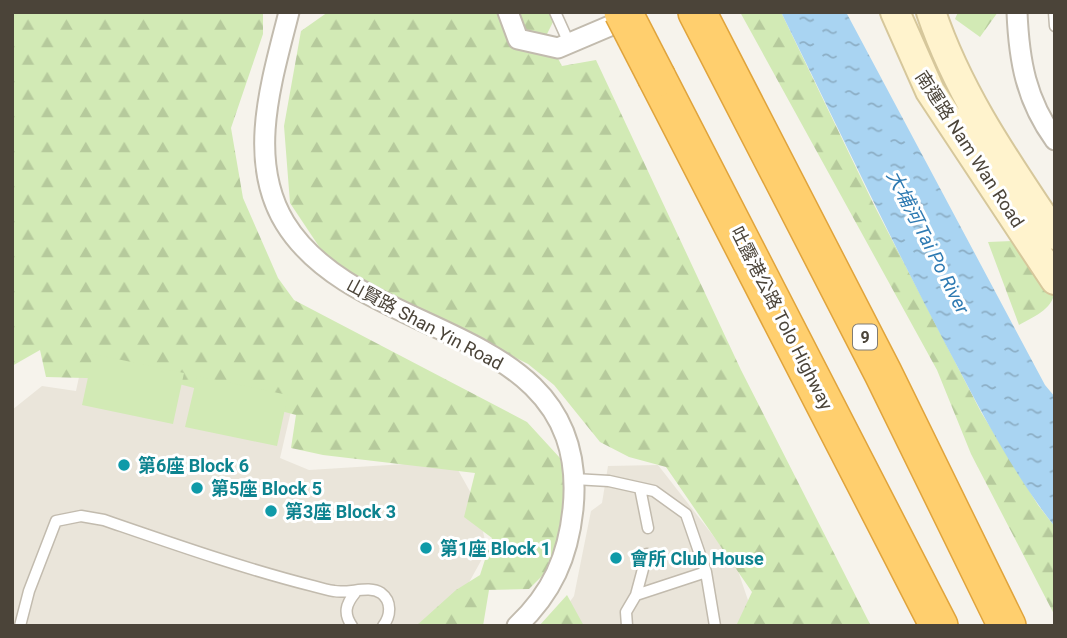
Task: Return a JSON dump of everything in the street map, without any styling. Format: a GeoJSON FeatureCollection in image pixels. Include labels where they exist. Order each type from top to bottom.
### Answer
{"type":"FeatureCollection","features":[{"type":"Feature","properties":{"kind":"highway","name":"吐露港公路 Tolo Highway"},"geometry":{"type":"LineString","coordinates":[[623,12],[939,626]]}},
{"type":"Feature","properties":{"kind":"highway","name":"9"},"geometry":{"type":"LineString","coordinates":[[697,12],[883,373],[1007,626]]}},
{"type":"Feature","properties":{"kind":"main road","name":"南運路 Nam Wan Road"},"geometry":{"type":"LineString","coordinates":[[895,12],[930,91],[1055,280]]}},
{"type":"Feature","properties":{"kind":"main road","name":"南運路 Nam Wan Road"},"geometry":{"type":"LineString","coordinates":[[931,12],[943,47],[974,113],[1055,235]]}},
{"type":"Feature","properties":{"kind":"street","name":"山賢路 Shan Yin Road"},"geometry":{"type":"LineString","coordinates":[[289,12],[270,89],[265,136],[268,176],[285,222],[307,252],[333,274],[475,346],[526,382],[552,411],[570,446],[574,479],[572,517],[559,570],[543,599],[517,626]]}},
{"type":"Feature","properties":{"kind":"street"},"geometry":{"type":"LineString","coordinates":[[508,12],[518,39],[558,48],[642,12]]}},
{"type":"Feature","properties":{"kind":"street"},"geometry":{"type":"LineString","coordinates":[[1017,12],[1025,80],[1034,109],[1055,140]]}},
{"type":"Feature","properties":{"kind":"lane"},"geometry":{"type":"LineString","coordinates":[[555,12],[569,43]]}},
{"type":"Feature","properties":{"kind":"lane"},"geometry":{"type":"LineString","coordinates":[[1054,12],[1055,26]]}},
{"type":"Feature","properties":{"kind":"lane"},"geometry":{"type":"LineString","coordinates":[[574,479],[654,491],[686,514],[706,572],[715,626]]}},
{"type":"Feature","properties":{"kind":"lane"},"geometry":{"type":"LineString","coordinates":[[640,488],[648,528]]}},
{"type":"Feature","properties":{"kind":"lane"},"geometry":{"type":"LineString","coordinates":[[20,626],[29,591],[57,521],[81,516],[104,520],[249,570],[334,591],[355,593],[369,589],[382,593],[389,605],[388,619],[383,626]]}},
{"type":"Feature","properties":{"kind":"lane"},"geometry":{"type":"LineString","coordinates":[[627,626],[626,612],[636,594],[647,554]]}},
{"type":"Feature","properties":{"kind":"lane"},"geometry":{"type":"LineString","coordinates":[[636,594],[706,572]]}},
{"type":"Feature","properties":{"kind":"lane"},"geometry":{"type":"LineString","coordinates":[[352,626],[346,617],[347,603],[355,593]]}},
{"type":"Feature","properties":{"kind":"shaded area"},"geometry":{"type":"Polygon","coordinates":[[[85,349],[295,394],[280,458],[309,470],[453,461],[477,504],[487,550],[467,586],[428,626],[12,626],[12,410],[42,386],[76,391],[85,349]]]}},
{"type":"Feature","properties":{"kind":"shaded area"},"geometry":{"type":"Polygon","coordinates":[[[658,465],[736,565],[750,606],[744,626],[552,626],[574,596],[591,511],[602,503],[608,466],[658,465]]]}},
{"type":"Feature","properties":{"kind":"green space"},"geometry":{"type":"Polygon","coordinates":[[[12,12],[263,12],[263,34],[231,128],[243,198],[278,278],[294,300],[527,422],[560,458],[570,507],[564,541],[548,570],[529,589],[489,590],[483,626],[416,626],[456,590],[480,575],[492,538],[464,517],[475,473],[323,455],[291,448],[296,415],[164,380],[46,377],[40,350],[12,366],[12,12]]]}},
{"type":"Feature","properties":{"kind":"green space"},"geometry":{"type":"Polygon","coordinates":[[[328,12],[558,12],[546,36],[562,66],[596,60],[741,370],[871,626],[736,626],[752,592],[666,467],[629,457],[600,442],[554,385],[528,364],[332,266],[290,203],[284,126],[301,31],[328,12]]]}},
{"type":"Feature","properties":{"kind":"green space"},"geometry":{"type":"Polygon","coordinates":[[[740,12],[781,12],[874,205],[981,412],[1038,505],[1055,527],[1055,616],[971,454],[937,370],[740,12]]]}},
{"type":"Feature","properties":{"kind":"green space"},"geometry":{"type":"Polygon","coordinates":[[[958,12],[998,12],[980,37],[955,19],[958,12]]]}},
{"type":"Feature","properties":{"kind":"green space"},"geometry":{"type":"Polygon","coordinates":[[[1036,240],[1055,287],[1054,295],[1048,306],[1019,325],[988,242],[1036,240]]]}},
{"type":"Feature","properties":{"kind":"green space"},"geometry":{"type":"Polygon","coordinates":[[[93,354],[184,373],[173,424],[82,405],[93,354]]]}},
{"type":"Feature","properties":{"kind":"green space"},"geometry":{"type":"Polygon","coordinates":[[[197,376],[288,395],[277,446],[185,427],[197,376]]]}},
{"type":"Feature","properties":{"kind":"green space"},"geometry":{"type":"Polygon","coordinates":[[[567,595],[584,626],[539,626],[567,595]]]}},
{"type":"Feature","properties":{"kind":"water","name":"大埔河 Tai Po River"},"geometry":{"type":"Polygon","coordinates":[[[781,12],[846,12],[1045,385],[1055,397],[1055,527],[1010,461],[971,392],[903,262],[781,12]]]}},
{"type":"Feature","properties":{"kind":"place","name":"第6座 Block 6"},"geometry":{"type":"Point","coordinates":[124,465]}},
{"type":"Feature","properties":{"kind":"place","name":"第5座 Block 5"},"geometry":{"type":"Point","coordinates":[197,488]}},
{"type":"Feature","properties":{"kind":"place","name":"第3座 Block 3"},"geometry":{"type":"Point","coordinates":[271,511]}},
{"type":"Feature","properties":{"kind":"place","name":"第1座 Block 1"},"geometry":{"type":"Point","coordinates":[426,548]}},
{"type":"Feature","properties":{"kind":"place","name":"會所 Club House"},"geometry":{"type":"Point","coordinates":[616,558]}}]}
